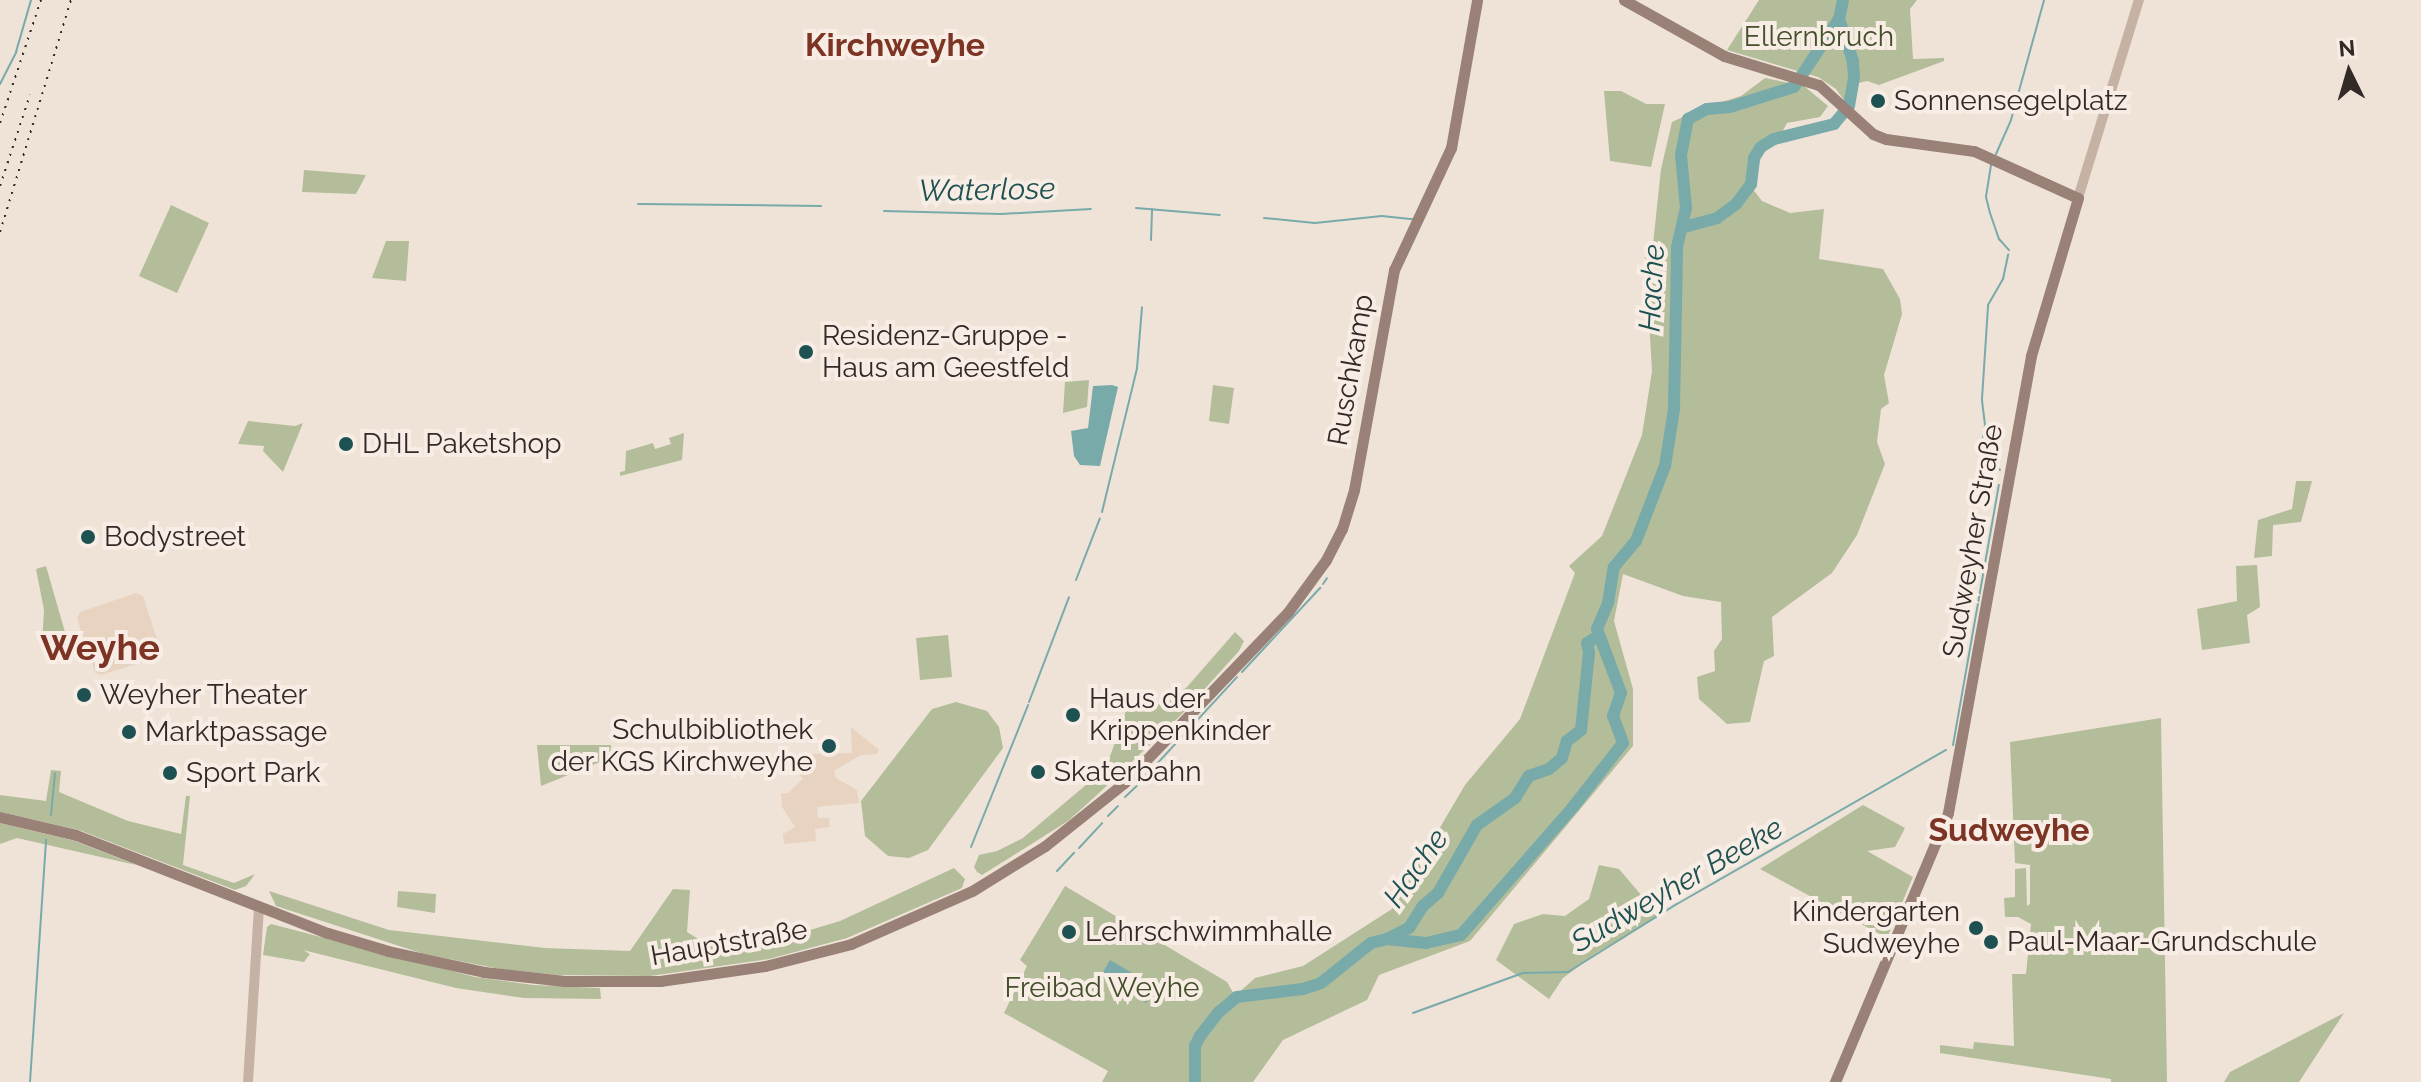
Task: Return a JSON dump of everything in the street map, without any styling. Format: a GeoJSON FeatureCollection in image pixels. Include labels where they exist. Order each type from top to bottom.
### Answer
{"type":"FeatureCollection","features":[{"type":"Feature","properties":{"kind":"main road","name":"Ruschkamp"},"geometry":{"type":"LineString","coordinates":[[1335,543],[1354,490],[1394,270],[1425,210],[1451,148],[1477,0]]}},
{"type":"Feature","properties":{"kind":"main road"},"geometry":{"type":"LineString","coordinates":[[1624,0],[1724,56],[1758,68],[1806,78],[1819,85],[1844,110],[1886,139],[1974,151],[2078,198]]}},
{"type":"Feature","properties":{"kind":"main road","name":"Sudweyher Straße"},"geometry":{"type":"LineString","coordinates":[[1835,1082],[1948,813],[2031,356],[2078,198]]}},
{"type":"Feature","properties":{"kind":"main road","name":"Hauptstraße"},"geometry":{"type":"LineString","coordinates":[[0,817],[76,835],[328,933],[434,964],[564,981],[660,981],[765,966],[851,944],[981,886],[1045,846],[1104,800],[1184,723],[1288,612],[1335,543]]}},
{"type":"Feature","properties":{"kind":"street","name":"Sudweyher Straße"},"geometry":{"type":"LineString","coordinates":[[2078,198],[2139,0]]}},
{"type":"Feature","properties":{"kind":"street"},"geometry":{"type":"LineString","coordinates":[[248,1082],[259,906]]}},
{"type":"Feature","properties":{"kind":"green space","name":"Ellernbruch"},"geometry":{"type":"Polygon","coordinates":[[[1759,0],[1917,0],[1910,9],[1913,59],[1944,58],[1944,61],[1879,85],[1867,81],[1850,85],[1846,103],[1836,89],[1818,77],[1727,50],[1759,0]]]}},
{"type":"Feature","properties":{"kind":"green space","name":"Freibad Weyhe"},"geometry":{"type":"Polygon","coordinates":[[[1765,78],[1804,86],[1828,106],[1820,117],[1787,123],[1781,134],[1756,147],[1750,162],[1752,188],[1762,201],[1790,213],[1824,209],[1819,259],[1883,269],[1900,299],[1902,314],[1884,375],[1889,403],[1881,409],[1877,442],[1885,464],[1857,535],[1832,573],[1772,617],[1774,656],[1764,661],[1750,722],[1727,724],[1699,699],[1697,677],[1715,671],[1714,651],[1722,639],[1721,602],[1683,596],[1623,574],[1614,621],[1633,689],[1633,746],[1470,941],[1379,975],[1367,1000],[1283,1040],[1253,1082],[1102,1082],[1108,1071],[1004,1013],[1027,966],[1020,960],[1065,886],[1227,982],[1235,996],[1255,978],[1303,966],[1392,909],[1465,785],[1520,719],[1575,573],[1569,566],[1602,536],[1642,435],[1652,371],[1645,249],[1653,244],[1661,169],[1672,122],[1702,108],[1741,96],[1765,78]]]}},
{"type":"Feature","properties":{"kind":"green space"},"geometry":{"type":"Polygon","coordinates":[[[1604,91],[1621,91],[1646,104],[1665,104],[1651,167],[1610,161],[1604,91]]]}},
{"type":"Feature","properties":{"kind":"green space"},"geometry":{"type":"Polygon","coordinates":[[[304,170],[366,175],[356,194],[302,192],[304,170]]]}},
{"type":"Feature","properties":{"kind":"green space"},"geometry":{"type":"Polygon","coordinates":[[[171,205],[209,223],[177,293],[139,276],[171,205]]]}},
{"type":"Feature","properties":{"kind":"green space"},"geometry":{"type":"Polygon","coordinates":[[[386,241],[409,241],[406,281],[372,278],[386,241]]]}},
{"type":"Feature","properties":{"kind":"green space"},"geometry":{"type":"Polygon","coordinates":[[[1089,380],[1087,407],[1063,413],[1065,382],[1089,380]]]}},
{"type":"Feature","properties":{"kind":"green space"},"geometry":{"type":"Polygon","coordinates":[[[1213,385],[1234,388],[1229,424],[1209,421],[1213,385]]]}},
{"type":"Feature","properties":{"kind":"green space"},"geometry":{"type":"Polygon","coordinates":[[[248,421],[295,426],[303,423],[283,472],[263,451],[264,446],[238,444],[248,421]]]}},
{"type":"Feature","properties":{"kind":"green space"},"geometry":{"type":"Polygon","coordinates":[[[684,433],[682,460],[620,476],[620,472],[625,471],[626,451],[653,443],[655,449],[671,444],[669,438],[684,433]]]}},
{"type":"Feature","properties":{"kind":"green space"},"geometry":{"type":"Polygon","coordinates":[[[2296,481],[2312,481],[2301,522],[2273,525],[2272,556],[2254,558],[2258,520],[2292,509],[2296,481]]]}},
{"type":"Feature","properties":{"kind":"green space"},"geometry":{"type":"Polygon","coordinates":[[[2257,565],[2260,607],[2247,615],[2250,643],[2202,650],[2197,609],[2237,601],[2236,566],[2257,565]]]}},
{"type":"Feature","properties":{"kind":"green space"},"geometry":{"type":"Polygon","coordinates":[[[46,566],[67,639],[42,643],[44,610],[36,569],[46,566]]]}},
{"type":"Feature","properties":{"kind":"green space"},"geometry":{"type":"Polygon","coordinates":[[[1235,632],[1244,641],[1239,651],[1182,714],[1098,794],[1068,821],[982,875],[977,872],[974,867],[979,855],[997,851],[1023,838],[1106,768],[1129,702],[1165,705],[1187,687],[1235,632]]]}},
{"type":"Feature","properties":{"kind":"green space"},"geometry":{"type":"Polygon","coordinates":[[[948,635],[952,677],[920,680],[916,638],[948,635]]]}},
{"type":"Feature","properties":{"kind":"green space"},"geometry":{"type":"Polygon","coordinates":[[[956,702],[987,711],[999,727],[1003,748],[928,850],[909,858],[888,856],[865,836],[861,801],[932,709],[956,702]]]}},
{"type":"Feature","properties":{"kind":"green space"},"geometry":{"type":"Polygon","coordinates":[[[2161,718],[2167,1082],[2111,1082],[2111,1079],[1940,1053],[1940,1045],[1973,1049],[1974,1042],[2014,1046],[2012,974],[2026,974],[2031,924],[2018,917],[2005,917],[2004,898],[2015,897],[2015,869],[2026,868],[2027,906],[2030,904],[2030,865],[2015,863],[2010,742],[2161,718]]]}},
{"type":"Feature","properties":{"kind":"green space"},"geometry":{"type":"Polygon","coordinates":[[[537,745],[611,745],[610,758],[541,786],[537,745]]]}},
{"type":"Feature","properties":{"kind":"green space"},"geometry":{"type":"Polygon","coordinates":[[[51,770],[61,771],[59,792],[128,821],[181,834],[186,796],[190,796],[183,865],[234,883],[255,874],[246,886],[235,890],[79,830],[0,812],[0,795],[46,801],[51,770]]]}},
{"type":"Feature","properties":{"kind":"green space"},"geometry":{"type":"Polygon","coordinates":[[[1863,805],[1905,828],[1895,847],[1867,851],[1913,877],[1887,938],[1760,869],[1863,805]]]}},
{"type":"Feature","properties":{"kind":"green space"},"geometry":{"type":"Polygon","coordinates":[[[0,823],[75,841],[136,865],[17,838],[0,844],[0,823]]]}},
{"type":"Feature","properties":{"kind":"green space"},"geometry":{"type":"Polygon","coordinates":[[[1599,865],[1619,869],[1659,916],[1598,952],[1563,978],[1549,999],[1496,960],[1514,924],[1543,914],[1565,916],[1589,899],[1599,865]]]}},
{"type":"Feature","properties":{"kind":"green space"},"geometry":{"type":"Polygon","coordinates":[[[954,868],[965,879],[962,888],[847,938],[769,959],[650,976],[558,975],[500,969],[424,954],[276,906],[269,891],[389,930],[545,948],[630,951],[673,889],[690,890],[687,932],[700,940],[734,948],[767,943],[840,921],[954,868]]]}},
{"type":"Feature","properties":{"kind":"green space"},"geometry":{"type":"Polygon","coordinates":[[[398,891],[436,894],[435,913],[397,907],[398,891]]]}},
{"type":"Feature","properties":{"kind":"green space"},"geometry":{"type":"Polygon","coordinates":[[[271,924],[475,977],[533,985],[600,988],[601,999],[524,998],[456,988],[303,950],[310,954],[304,962],[263,955],[267,927],[271,924]]]}},
{"type":"Feature","properties":{"kind":"green space"},"geometry":{"type":"Polygon","coordinates":[[[2344,1013],[2299,1082],[2224,1082],[2230,1072],[2344,1013]]]}},
{"type":"Feature","properties":{"kind":"shaded area"},"geometry":{"type":"Polygon","coordinates":[[[136,593],[143,596],[161,652],[159,657],[101,675],[95,673],[77,618],[80,612],[136,593]]]}},
{"type":"Feature","properties":{"kind":"shaded area"},"geometry":{"type":"Polygon","coordinates":[[[851,727],[879,750],[877,754],[861,755],[834,771],[836,778],[857,790],[859,803],[817,807],[818,818],[829,818],[830,827],[815,829],[816,841],[784,844],[783,834],[795,827],[782,807],[781,794],[788,793],[803,779],[790,762],[779,764],[778,755],[852,753],[851,727]]]}},
{"type":"Feature","properties":{"kind":"water"},"geometry":{"type":"Polygon","coordinates":[[[1093,386],[1118,387],[1100,466],[1080,465],[1074,456],[1071,431],[1088,428],[1093,386]]]}},
{"type":"Feature","properties":{"kind":"water"},"geometry":{"type":"Polygon","coordinates":[[[1110,960],[1156,987],[1146,1003],[1101,976],[1110,960]]]}},
{"type":"Feature","properties":{"kind":"waterway"},"geometry":{"type":"LineString","coordinates":[[0,84],[16,52],[31,0]]}},
{"type":"Feature","properties":{"kind":"waterway","name":"Hache"},"geometry":{"type":"LineString","coordinates":[[1195,1082],[1195,1046],[1219,1012],[1237,997],[1303,989],[1321,983],[1371,943],[1387,939],[1426,943],[1461,935],[1573,807],[1623,743],[1613,716],[1621,693],[1597,629],[1608,603],[1614,567],[1636,541],[1665,466],[1674,409],[1677,247],[1686,208],[1681,155],[1688,119],[1707,109],[1730,107],[1794,87],[1839,19],[1843,0]]}},
{"type":"Feature","properties":{"kind":"waterway","name":"Sudweyher Beeke"},"geometry":{"type":"LineString","coordinates":[[1996,154],[2011,120],[2044,0]]}},
{"type":"Feature","properties":{"kind":"waterway"},"geometry":{"type":"LineString","coordinates":[[1684,227],[1717,218],[1736,204],[1751,184],[1754,158],[1761,147],[1774,139],[1834,124],[1849,106],[1854,77],[1853,61],[1839,19]]}},
{"type":"Feature","properties":{"kind":"waterway","name":"Sudweyher Beeke"},"geometry":{"type":"LineString","coordinates":[[1991,165],[1986,197],[1999,239],[2009,250]]}},
{"type":"Feature","properties":{"kind":"waterway","name":"Waterlose"},"geometry":{"type":"LineString","coordinates":[[638,204],[821,206]]}},
{"type":"Feature","properties":{"kind":"waterway"},"geometry":{"type":"LineString","coordinates":[[1136,208],[1220,215]]}},
{"type":"Feature","properties":{"kind":"waterway","name":"Waterlose"},"geometry":{"type":"LineString","coordinates":[[884,211],[1001,214],[1091,209]]}},
{"type":"Feature","properties":{"kind":"waterway"},"geometry":{"type":"LineString","coordinates":[[1151,240],[1152,209]]}},
{"type":"Feature","properties":{"kind":"waterway","name":"Waterlose"},"geometry":{"type":"LineString","coordinates":[[1264,218],[1315,223],[1382,216],[1413,219]]}},
{"type":"Feature","properties":{"kind":"waterway","name":"Sudweyher Beeke"},"geometry":{"type":"LineString","coordinates":[[2000,470],[1981,448],[1985,425],[1982,399],[1988,305],[2003,279],[2008,255]]}},
{"type":"Feature","properties":{"kind":"waterway"},"geometry":{"type":"LineString","coordinates":[[1102,512],[1137,368],[1142,307]]}},
{"type":"Feature","properties":{"kind":"waterway","name":"Sudweyher Beeke"},"geometry":{"type":"LineString","coordinates":[[1953,745],[1999,485]]}},
{"type":"Feature","properties":{"kind":"waterway"},"geometry":{"type":"LineString","coordinates":[[1076,580],[1100,518]]}},
{"type":"Feature","properties":{"kind":"waterway"},"geometry":{"type":"LineString","coordinates":[[1323,584],[1327,578]]}},
{"type":"Feature","properties":{"kind":"waterway"},"geometry":{"type":"LineString","coordinates":[[1242,672],[1320,588]]}},
{"type":"Feature","properties":{"kind":"waterway"},"geometry":{"type":"LineString","coordinates":[[1029,702],[1069,597]]}},
{"type":"Feature","properties":{"kind":"waterway","name":"Hache"},"geometry":{"type":"LineString","coordinates":[[1387,939],[1409,928],[1423,906],[1438,893],[1477,825],[1515,798],[1529,776],[1549,769],[1562,758],[1567,741],[1581,730],[1589,652],[1587,643],[1598,636]]}},
{"type":"Feature","properties":{"kind":"waterway"},"geometry":{"type":"LineString","coordinates":[[1142,780],[1237,677]]}},
{"type":"Feature","properties":{"kind":"waterway"},"geometry":{"type":"LineString","coordinates":[[971,847],[1028,705]]}},
{"type":"Feature","properties":{"kind":"waterway","name":"Sudweyher Beeke"},"geometry":{"type":"LineString","coordinates":[[1413,1013],[1523,973],[1568,972],[1677,904],[1946,750]]}},
{"type":"Feature","properties":{"kind":"waterway","name":"Waterlose"},"geometry":{"type":"LineString","coordinates":[[51,815],[55,773]]}},
{"type":"Feature","properties":{"kind":"waterway"},"geometry":{"type":"LineString","coordinates":[[1125,797],[1137,786]]}},
{"type":"Feature","properties":{"kind":"waterway"},"geometry":{"type":"LineString","coordinates":[[1108,816],[1118,806]]}},
{"type":"Feature","properties":{"kind":"waterway"},"geometry":{"type":"LineString","coordinates":[[1079,848],[1102,823]]}},
{"type":"Feature","properties":{"kind":"waterway","name":"Waterlose"},"geometry":{"type":"LineString","coordinates":[[30,1082],[46,840]]}},
{"type":"Feature","properties":{"kind":"waterway"},"geometry":{"type":"LineString","coordinates":[[1057,871],[1074,853]]}},
{"type":"Feature","properties":{"kind":"railway"},"geometry":{"type":"LineString","coordinates":[[0,123],[41,0]]}},
{"type":"Feature","properties":{"kind":"railway"},"geometry":{"type":"LineString","coordinates":[[0,232],[71,0]]}},
{"type":"Feature","properties":{"kind":"railway"},"geometry":{"type":"LineString","coordinates":[[0,186],[30,95]]}},
{"type":"Feature","properties":{"kind":"place","name":"Sonnensegelplatz"},"geometry":{"type":"Point","coordinates":[1878,101]}},
{"type":"Feature","properties":{"kind":"place","name":"Residenz-Gruppe - Haus am Geestfeld"},"geometry":{"type":"Point","coordinates":[806,352]}},
{"type":"Feature","properties":{"kind":"place","name":"DHL Paketshop"},"geometry":{"type":"Point","coordinates":[346,444]}},
{"type":"Feature","properties":{"kind":"place","name":"Bodystreet"},"geometry":{"type":"Point","coordinates":[88,537]}},
{"type":"Feature","properties":{"kind":"place","name":"Weyher Theater"},"geometry":{"type":"Point","coordinates":[84,695]}},
{"type":"Feature","properties":{"kind":"place","name":"Haus der Krippenkinder"},"geometry":{"type":"Point","coordinates":[1073,715]}},
{"type":"Feature","properties":{"kind":"place","name":"Marktpassage"},"geometry":{"type":"Point","coordinates":[129,732]}},
{"type":"Feature","properties":{"kind":"place","name":"Schulbibliothek der KGS Kirchweyhe"},"geometry":{"type":"Point","coordinates":[829,746]}},
{"type":"Feature","properties":{"kind":"place","name":"Skaterbahn"},"geometry":{"type":"Point","coordinates":[1038,772]}},
{"type":"Feature","properties":{"kind":"place","name":"Sport Park"},"geometry":{"type":"Point","coordinates":[170,773]}},
{"type":"Feature","properties":{"kind":"place","name":"Kindergarten Sudweyhe"},"geometry":{"type":"Point","coordinates":[1976,928]}},
{"type":"Feature","properties":{"kind":"place","name":"Lehrschwimmhalle"},"geometry":{"type":"Point","coordinates":[1069,932]}},
{"type":"Feature","properties":{"kind":"place","name":"Paul-Maar-Grundschule"},"geometry":{"type":"Point","coordinates":[1991,942]}},
{"type":"Feature","properties":{"kind":"district","name":"Kirchweyhe"},"geometry":{"type":"Point","coordinates":[895,45]}},
{"type":"Feature","properties":{"kind":"district","name":"Weyhe"},"geometry":{"type":"Point","coordinates":[100,648]}},
{"type":"Feature","properties":{"kind":"district","name":"Sudweyhe"},"geometry":{"type":"Point","coordinates":[2009,830]}}]}
